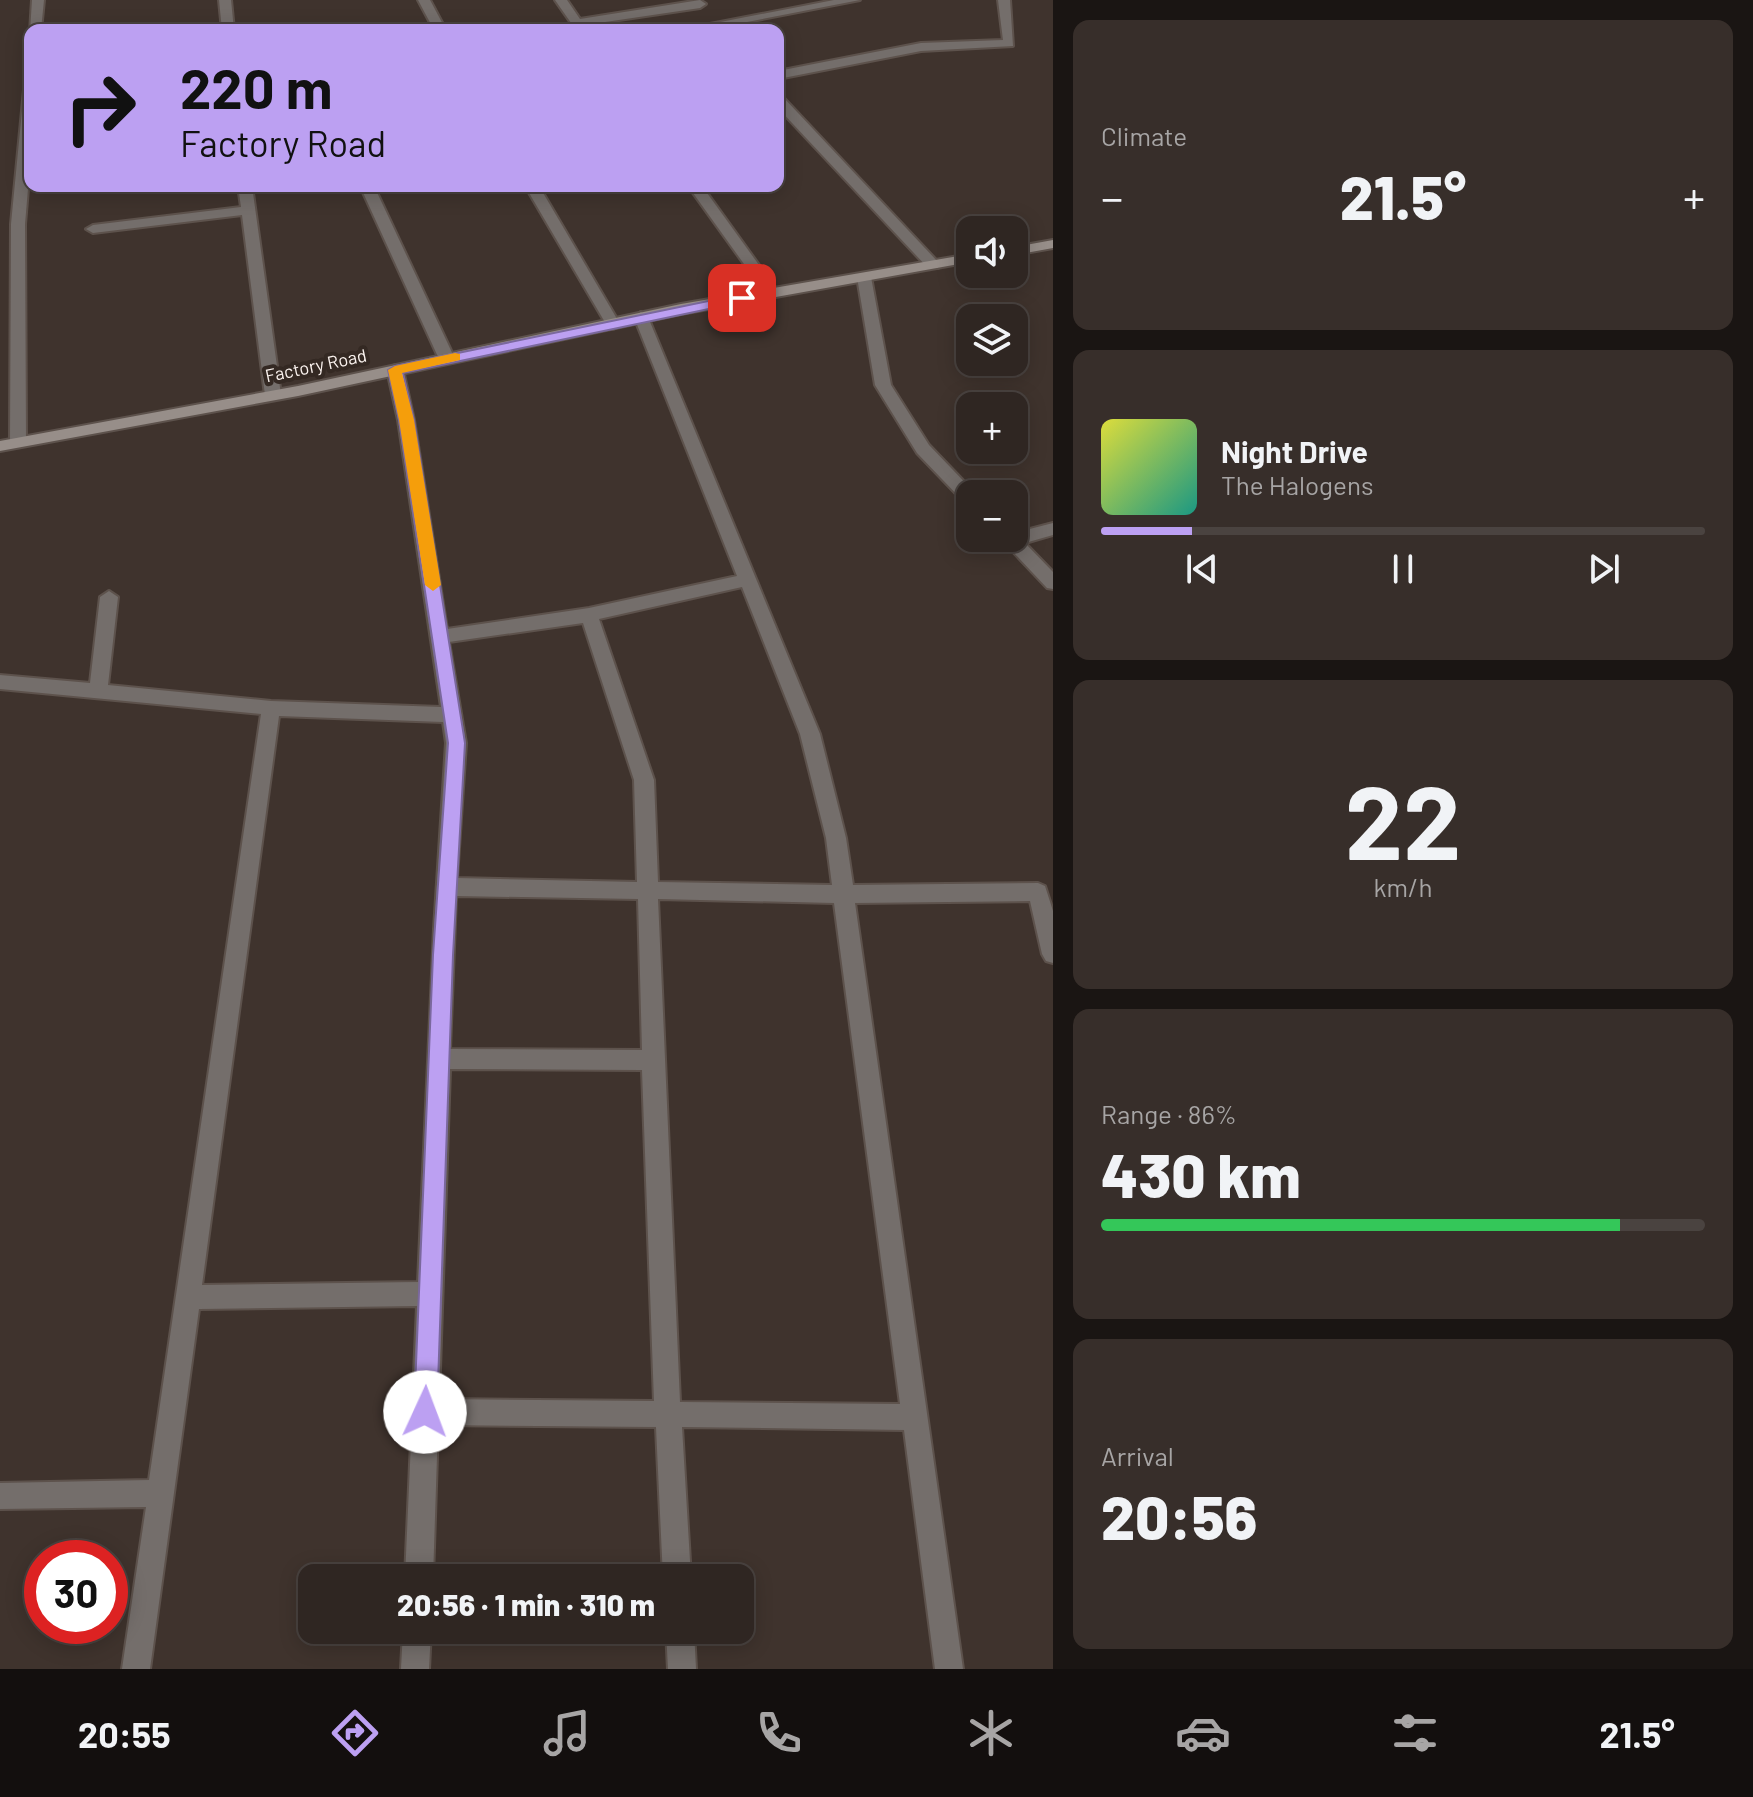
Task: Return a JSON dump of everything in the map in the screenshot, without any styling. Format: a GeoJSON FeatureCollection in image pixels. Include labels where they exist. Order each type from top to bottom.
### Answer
{"type":"FeatureCollection","features":[{"type":"Feature","properties":{"kind":"main road"},"geometry":{"type":"LineString","coordinates":[[1028,248],[1053,244]]}},
{"type":"Feature","properties":{"kind":"main road","name":"Factory Road"},"geometry":{"type":"LineString","coordinates":[[0,446],[273,395],[641,317],[956,261]]}},
{"type":"Feature","properties":{"kind":"street"},"geometry":{"type":"LineString","coordinates":[[36,24],[38,0]]}},
{"type":"Feature","properties":{"kind":"street"},"geometry":{"type":"LineString","coordinates":[[225,0],[227,24]]}},
{"type":"Feature","properties":{"kind":"street"},"geometry":{"type":"LineString","coordinates":[[424,0],[437,24]]}},
{"type":"Feature","properties":{"kind":"street"},"geometry":{"type":"LineString","coordinates":[[561,0],[578,24]]}},
{"type":"Feature","properties":{"kind":"street"},"geometry":{"type":"LineString","coordinates":[[733,24],[854,0]]}},
{"type":"Feature","properties":{"kind":"street"},"geometry":{"type":"LineString","coordinates":[[784,74],[921,47],[1009,43],[1004,0]]}},
{"type":"Feature","properties":{"kind":"street"},"geometry":{"type":"LineString","coordinates":[[594,24],[698,2],[716,24]]}},
{"type":"Feature","properties":{"kind":"street"},"geometry":{"type":"LineString","coordinates":[[784,106],[933,265]]}},
{"type":"Feature","properties":{"kind":"street"},"geometry":{"type":"LineString","coordinates":[[18,442],[18,224],[24,157]]}},
{"type":"Feature","properties":{"kind":"street"},"geometry":{"type":"LineString","coordinates":[[246,192],[273,395]]}},
{"type":"Feature","properties":{"kind":"street"},"geometry":{"type":"LineString","coordinates":[[370,192],[447,359]]}},
{"type":"Feature","properties":{"kind":"street"},"geometry":{"type":"LineString","coordinates":[[536,192],[613,324]]}},
{"type":"Feature","properties":{"kind":"street"},"geometry":{"type":"LineString","coordinates":[[699,192],[772,293]]}},
{"type":"Feature","properties":{"kind":"street"},"geometry":{"type":"LineString","coordinates":[[93,229],[248,210]]}},
{"type":"Feature","properties":{"kind":"street"},"geometry":{"type":"LineString","coordinates":[[864,277],[883,385],[923,449],[956,483]]}},
{"type":"Feature","properties":{"kind":"street"},"geometry":{"type":"LineString","coordinates":[[641,317],[810,734],[836,838],[949,1669]]}},
{"type":"Feature","properties":{"kind":"street"},"geometry":{"type":"LineString","coordinates":[[395,370],[406,420],[456,743],[439,1059],[420,1564]]}},
{"type":"Feature","properties":{"kind":"street"},"geometry":{"type":"LineString","coordinates":[[1028,535],[1053,529]]}},
{"type":"Feature","properties":{"kind":"street"},"geometry":{"type":"LineString","coordinates":[[1022,552],[1053,583]]}},
{"type":"Feature","properties":{"kind":"street"},"geometry":{"type":"LineString","coordinates":[[441,637],[589,615],[747,580]]}},
{"type":"Feature","properties":{"kind":"street"},"geometry":{"type":"LineString","coordinates":[[98,691],[109,597]]}},
{"type":"Feature","properties":{"kind":"street"},"geometry":{"type":"LineString","coordinates":[[589,615],[644,780],[667,1415],[676,1564]]}},
{"type":"Feature","properties":{"kind":"street"},"geometry":{"type":"LineString","coordinates":[[0,682],[271,708],[452,715]]}},
{"type":"Feature","properties":{"kind":"street"},"geometry":{"type":"LineString","coordinates":[[136,1669],[271,708]]}},
{"type":"Feature","properties":{"kind":"street"},"geometry":{"type":"LineString","coordinates":[[447,887],[843,894],[1046,892],[1053,954]]}},
{"type":"Feature","properties":{"kind":"street"},"geometry":{"type":"LineString","coordinates":[[439,1059],[654,1060]]}},
{"type":"Feature","properties":{"kind":"street"},"geometry":{"type":"LineString","coordinates":[[188,1297],[430,1294]]}},
{"type":"Feature","properties":{"kind":"street"},"geometry":{"type":"LineString","coordinates":[[425,1412],[914,1417]]}},
{"type":"Feature","properties":{"kind":"street"},"geometry":{"type":"LineString","coordinates":[[0,1496],[160,1493]]}},
{"type":"Feature","properties":{"kind":"street"},"geometry":{"type":"LineString","coordinates":[[415,1669],[416,1644]]}},
{"type":"Feature","properties":{"kind":"street"},"geometry":{"type":"LineString","coordinates":[[681,1644],[682,1669]]}},
{"type":"Feature","properties":{"kind":"slow traffic"},"geometry":{"type":"LineString","coordinates":[[433,585],[395,370],[455,357]]}},
{"type":"Feature","properties":{"kind":"route"},"geometry":{"type":"LineString","coordinates":[[425,1412],[443,955],[456,743],[406,420],[395,370],[742,298]]}}]}
